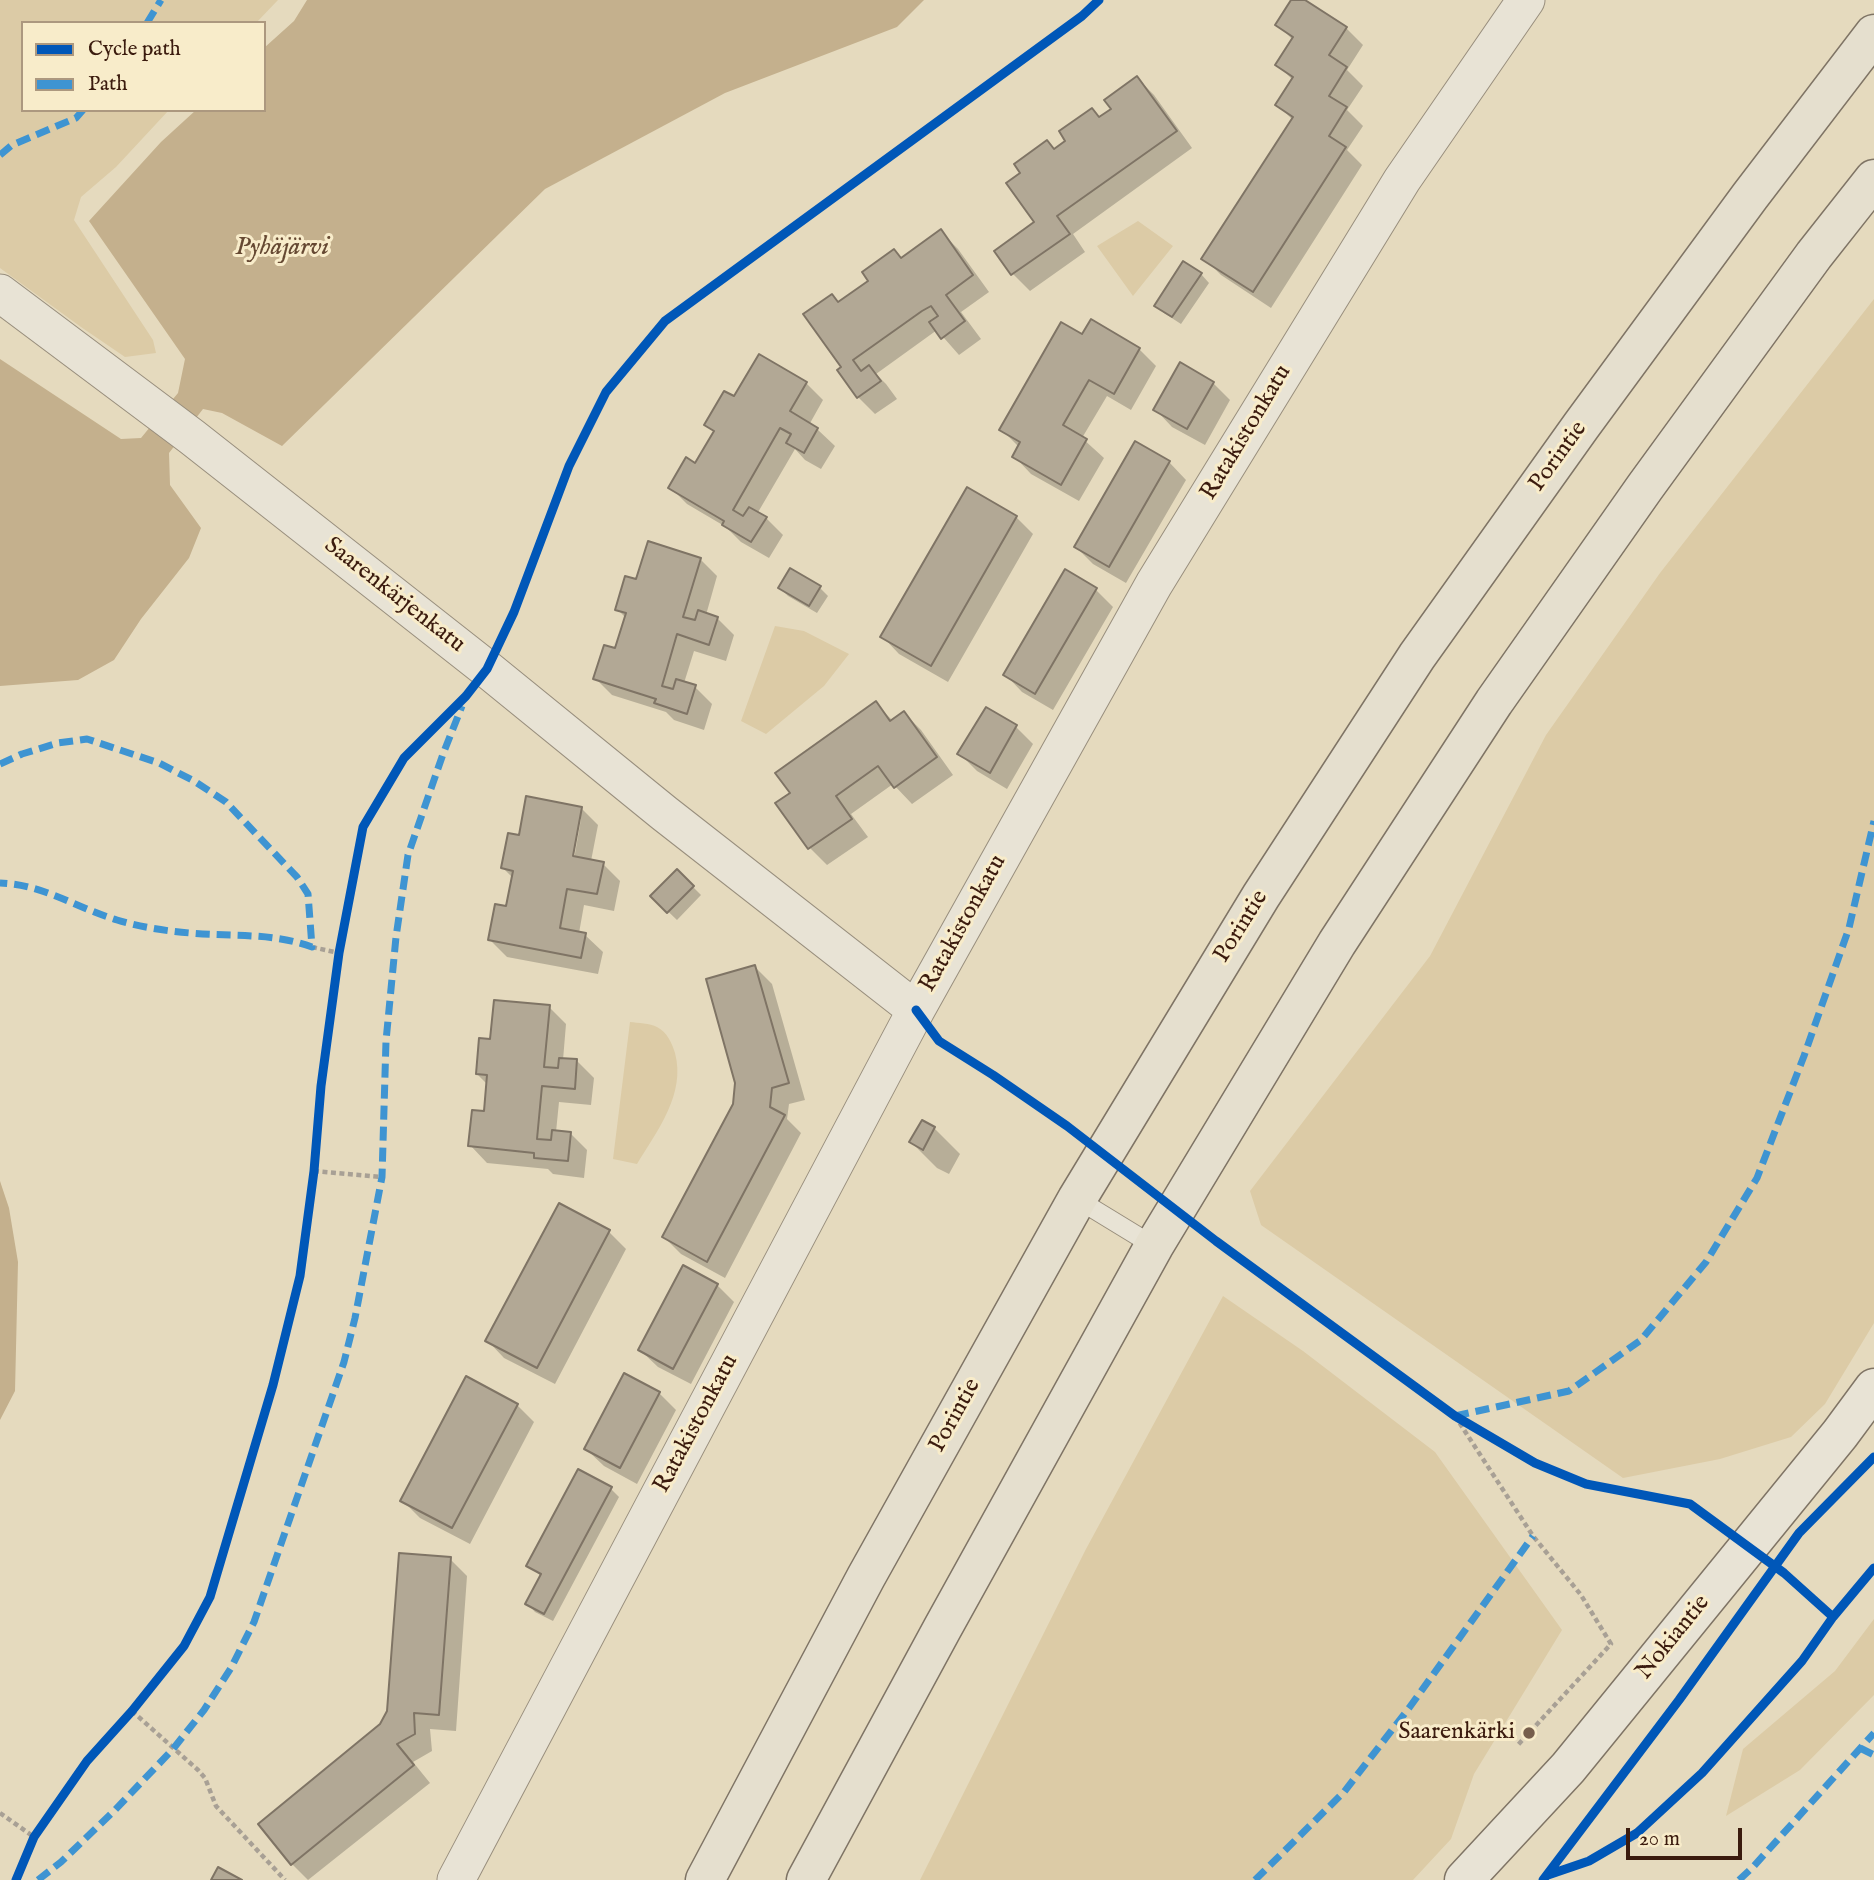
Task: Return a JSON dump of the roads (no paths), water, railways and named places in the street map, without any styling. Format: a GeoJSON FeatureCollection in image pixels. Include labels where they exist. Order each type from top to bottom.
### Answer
{"type":"FeatureCollection","features":[{"type":"Feature","properties":{"kind":"highway","name":"Porintie"},"geometry":{"type":"LineString","coordinates":[[705,1880],[866,1577],[1077,1199],[1261,896],[1417,656],[1581,426],[1750,196],[1874,34]]}},
{"type":"Feature","properties":{"kind":"highway"},"geometry":{"type":"LineString","coordinates":[[806,1880],[1154,1246],[1337,943],[1494,702],[1645,487],[1814,255],[1874,178]]}},
{"type":"Feature","properties":{"kind":"main road","name":"Nokiantie"},"geometry":{"type":"LineString","coordinates":[[1464,1880],[1568,1768],[1840,1434],[1874,1388]]}},
{"type":"Feature","properties":{"kind":"street","name":"Ratakistonkatu"},"geometry":{"type":"LineString","coordinates":[[456,1880],[915,1010],[1154,584],[1402,180],[1526,0]]}},
{"type":"Feature","properties":{"kind":"street","name":"Saarenkärjenkatu"},"geometry":{"type":"LineString","coordinates":[[0,293],[192,437],[915,1010]]}},
{"type":"Feature","properties":{"kind":"lane"},"geometry":{"type":"LineString","coordinates":[[1077,1199],[1154,1246]]}},
{"type":"Feature","properties":{"kind":"water","name":"Pyhäjärvi"},"geometry":{"type":"Polygon","coordinates":[[[307,0],[924,0],[897,27],[725,93],[545,189],[282,446],[222,413],[203,409],[169,453],[170,485],[201,528],[189,558],[141,619],[114,660],[78,680],[0,686],[0,359],[121,439],[141,438],[178,393],[185,359],[89,221],[161,142],[194,112],[266,112],[266,46],[294,21],[307,0]]]}},
{"type":"Feature","properties":{"kind":"water"},"geometry":{"type":"Polygon","coordinates":[[[0,1181],[9,1208],[18,1262],[15,1391],[0,1420],[0,1181]]]}},
{"type":"Feature","properties":{"kind":"place","name":"Saarenkärki"},"geometry":{"type":"Point","coordinates":[1529,1733]}}]}
